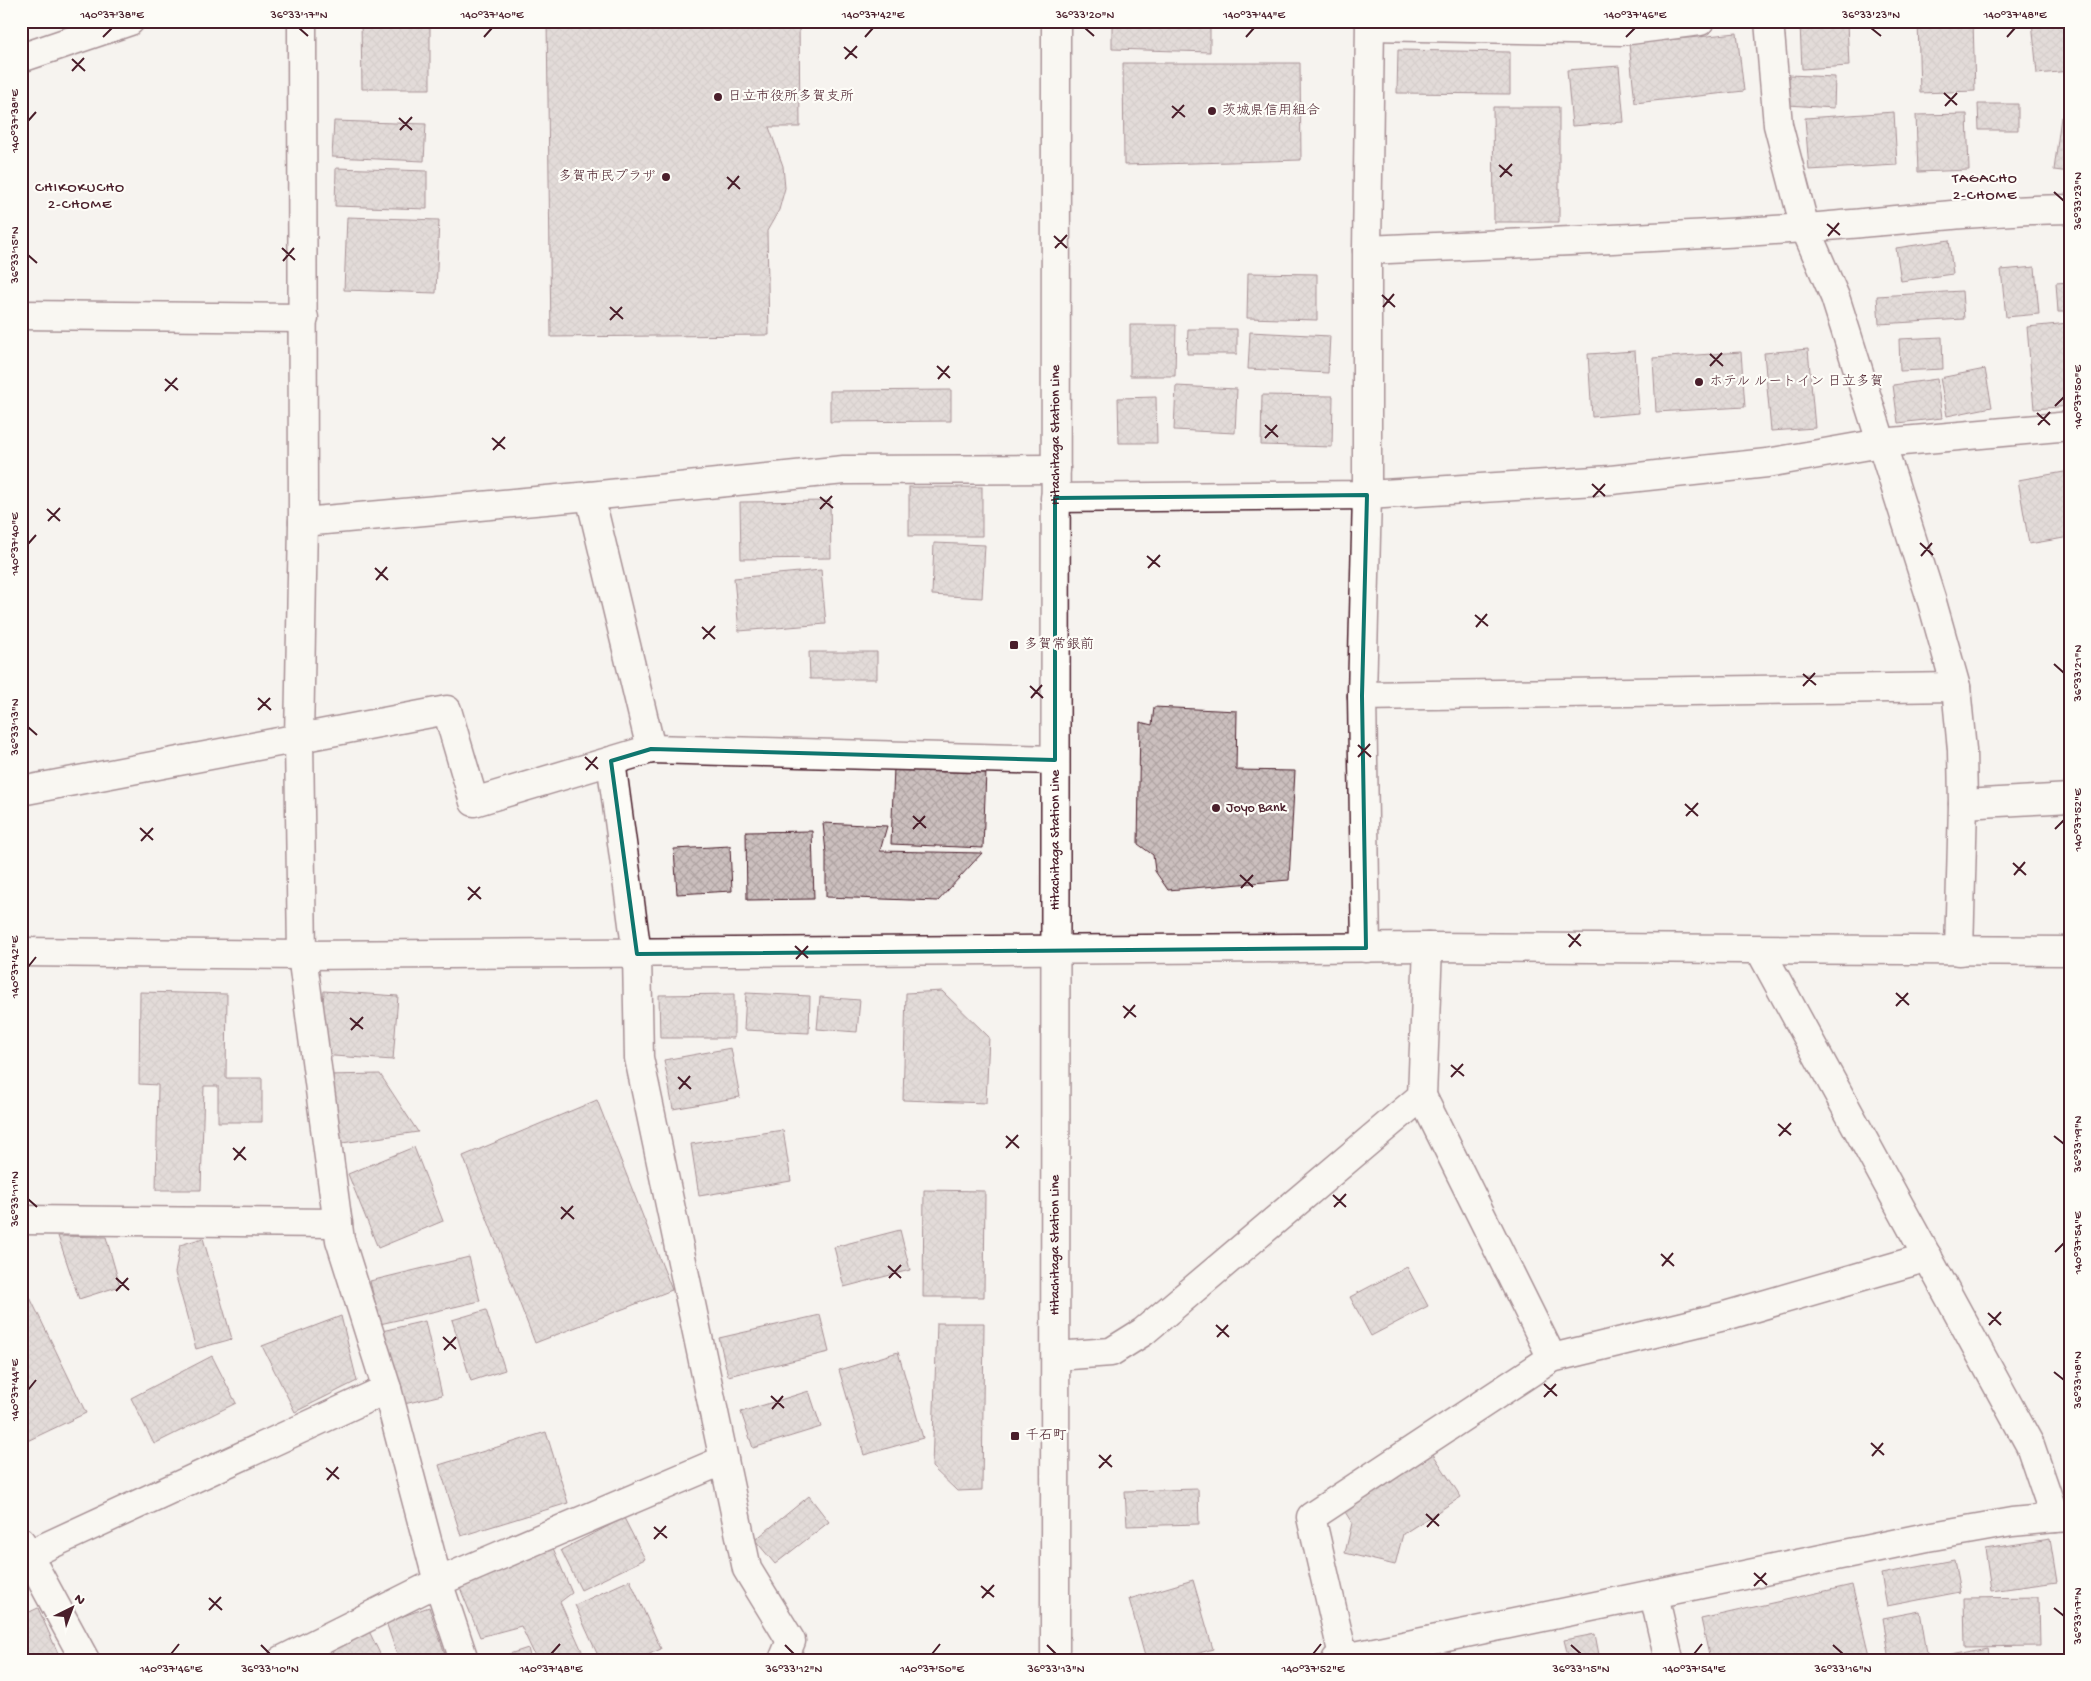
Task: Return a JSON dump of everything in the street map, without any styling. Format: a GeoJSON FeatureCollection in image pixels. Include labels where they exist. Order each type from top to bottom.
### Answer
{"type":"FeatureCollection","features":[{"type":"Feature","properties":{"kind":"street"},"geometry":{"type":"LineString","coordinates":[[21,58],[130,21]]}},
{"type":"Feature","properties":{"kind":"street"},"geometry":{"type":"LineString","coordinates":[[302,21],[304,318],[299,739],[302,956],[340,1240],[387,1389],[438,1582],[464,1660]]}},
{"type":"Feature","properties":{"kind":"street","name":"Hitachitaga Station Line"},"geometry":{"type":"LineString","coordinates":[[1055,1660],[1056,21]]}},
{"type":"Feature","properties":{"kind":"street"},"geometry":{"type":"LineString","coordinates":[[1366,948],[1362,696],[1366,496],[1370,24],[1622,31],[1700,21]]}},
{"type":"Feature","properties":{"kind":"street"},"geometry":{"type":"LineString","coordinates":[[1769,21],[1778,125],[1805,228],[1835,298],[1932,602],[1956,687],[1962,750],[1963,804],[1959,951]]}},
{"type":"Feature","properties":{"kind":"street"},"geometry":{"type":"LineString","coordinates":[[1367,250],[1575,242],[1805,228],[2025,210],[2070,209]]}},
{"type":"Feature","properties":{"kind":"street"},"geometry":{"type":"LineString","coordinates":[[21,315],[304,318]]}},
{"type":"Feature","properties":{"kind":"street"},"geometry":{"type":"LineString","coordinates":[[1055,498],[1366,496],[1611,480],[1767,463],[1882,443],[2070,426]]}},
{"type":"Feature","properties":{"kind":"street"},"geometry":{"type":"LineString","coordinates":[[303,522],[590,496],[844,470],[1056,469]]}},
{"type":"Feature","properties":{"kind":"street"},"geometry":{"type":"LineString","coordinates":[[590,496],[651,749]]}},
{"type":"Feature","properties":{"kind":"street"},"geometry":{"type":"LineString","coordinates":[[1362,696],[1956,687]]}},
{"type":"Feature","properties":{"kind":"street"},"geometry":{"type":"LineString","coordinates":[[21,791],[447,710],[474,802],[651,749],[1055,760]]}},
{"type":"Feature","properties":{"kind":"street"},"geometry":{"type":"LineString","coordinates":[[611,761],[637,954],[638,1058],[747,1569],[791,1641],[783,1660]]}},
{"type":"Feature","properties":{"kind":"street"},"geometry":{"type":"LineString","coordinates":[[1963,804],[2070,798]]}},
{"type":"Feature","properties":{"kind":"street"},"geometry":{"type":"LineString","coordinates":[[1428,947],[1422,1096],[1552,1358]]}},
{"type":"Feature","properties":{"kind":"street"},"geometry":{"type":"LineString","coordinates":[[21,952],[302,956],[1428,947],[2070,951]]}},
{"type":"Feature","properties":{"kind":"street"},"geometry":{"type":"LineString","coordinates":[[1760,950],[1928,1257],[2030,1445],[2062,1517],[2012,1522],[1927,1537],[1341,1659],[1311,1517],[1552,1358],[1724,1316],[1928,1257]]}},
{"type":"Feature","properties":{"kind":"street"},"geometry":{"type":"LineString","coordinates":[[1056,1356],[1111,1352],[1143,1332],[1422,1096]]}},
{"type":"Feature","properties":{"kind":"street"},"geometry":{"type":"LineString","coordinates":[[21,1220],[338,1223]]}},
{"type":"Feature","properties":{"kind":"street"},"geometry":{"type":"LineString","coordinates":[[85,1660],[25,1549],[387,1389]]}},
{"type":"Feature","properties":{"kind":"street"},"geometry":{"type":"LineString","coordinates":[[282,1660],[438,1582],[724,1460]]}},
{"type":"Feature","properties":{"kind":"street"},"geometry":{"type":"LineString","coordinates":[[1654,1595],[1670,1660]]}},
{"type":"Feature","properties":{"kind":"highlighted area"},"geometry":{"type":"Polygon","coordinates":[[[1367,495],[1362,696],[1366,948],[637,954],[611,761],[651,749],[1055,760],[1055,498],[1367,495]]]}},
{"type":"Feature","properties":{"kind":"building"},"geometry":{"type":"Polygon","coordinates":[[[361,21],[430,21],[430,89],[362,89],[361,21]]]}},
{"type":"Feature","properties":{"kind":"building","name":"多賀市民プラザ"},"geometry":{"type":"Polygon","coordinates":[[[547,21],[799,21],[800,127],[769,127],[783,166],[785,188],[779,210],[767,231],[769,335],[551,337],[547,21]]]}},
{"type":"Feature","properties":{"kind":"building"},"geometry":{"type":"Polygon","coordinates":[[[1112,21],[1210,21],[1210,52],[1112,49],[1112,21]]]}},
{"type":"Feature","properties":{"kind":"building"},"geometry":{"type":"Polygon","coordinates":[[[1918,21],[1973,21],[1975,91],[1920,93],[1918,21]]]}},
{"type":"Feature","properties":{"kind":"building"},"geometry":{"type":"Polygon","coordinates":[[[2032,21],[2070,21],[2070,71],[2037,74],[2032,21]]]}},
{"type":"Feature","properties":{"kind":"building"},"geometry":{"type":"Polygon","coordinates":[[[1847,23],[1849,66],[1802,69],[1800,25],[1847,23]]]}},
{"type":"Feature","properties":{"kind":"building"},"geometry":{"type":"Polygon","coordinates":[[[1737,33],[1744,91],[1635,103],[1629,44],[1737,33]]]}},
{"type":"Feature","properties":{"kind":"building"},"geometry":{"type":"Polygon","coordinates":[[[1398,50],[1510,52],[1510,94],[1397,93],[1398,50]]]}},
{"type":"Feature","properties":{"kind":"building","name":"茨城県信用組合"},"geometry":{"type":"Polygon","coordinates":[[[1123,63],[1300,63],[1301,160],[1124,165],[1123,63]]]}},
{"type":"Feature","properties":{"kind":"building"},"geometry":{"type":"Polygon","coordinates":[[[1619,66],[1624,122],[1572,126],[1567,70],[1619,66]]]}},
{"type":"Feature","properties":{"kind":"building"},"geometry":{"type":"Polygon","coordinates":[[[1789,75],[1835,77],[1834,108],[1788,105],[1789,75]]]}},
{"type":"Feature","properties":{"kind":"building"},"geometry":{"type":"Polygon","coordinates":[[[1978,104],[2018,104],[2018,130],[1979,130],[1978,104]]]}},
{"type":"Feature","properties":{"kind":"building"},"geometry":{"type":"Polygon","coordinates":[[[1493,107],[1559,107],[1559,222],[1494,222],[1493,107]]]}},
{"type":"Feature","properties":{"kind":"building"},"geometry":{"type":"Polygon","coordinates":[[[1894,112],[1897,165],[1809,170],[1805,118],[1894,112]]]}},
{"type":"Feature","properties":{"kind":"building"},"geometry":{"type":"Polygon","coordinates":[[[1967,114],[1969,170],[1918,172],[1916,115],[1967,114]]]}},
{"type":"Feature","properties":{"kind":"building"},"geometry":{"type":"Polygon","coordinates":[[[2061,117],[2070,118],[2070,172],[2054,170],[2061,117]]]}},
{"type":"Feature","properties":{"kind":"building"},"geometry":{"type":"Polygon","coordinates":[[[334,121],[426,124],[424,161],[332,157],[334,121]]]}},
{"type":"Feature","properties":{"kind":"building"},"geometry":{"type":"Polygon","coordinates":[[[336,168],[427,171],[427,209],[335,206],[336,168]]]}},
{"type":"Feature","properties":{"kind":"building"},"geometry":{"type":"Polygon","coordinates":[[[347,217],[439,220],[436,293],[344,290],[347,217]]]}},
{"type":"Feature","properties":{"kind":"building"},"geometry":{"type":"Polygon","coordinates":[[[1949,240],[1953,274],[1901,281],[1896,248],[1949,240]]]}},
{"type":"Feature","properties":{"kind":"building"},"geometry":{"type":"Polygon","coordinates":[[[2035,267],[2039,314],[2006,317],[2001,270],[2035,267]]]}},
{"type":"Feature","properties":{"kind":"building"},"geometry":{"type":"Polygon","coordinates":[[[1248,273],[1317,274],[1317,320],[1247,318],[1248,273]]]}},
{"type":"Feature","properties":{"kind":"building"},"geometry":{"type":"Polygon","coordinates":[[[2070,282],[2070,312],[2058,312],[2056,283],[2070,282]]]}},
{"type":"Feature","properties":{"kind":"building"},"geometry":{"type":"Polygon","coordinates":[[[1962,291],[1964,319],[1879,324],[1877,296],[1962,291]]]}},
{"type":"Feature","properties":{"kind":"building"},"geometry":{"type":"Polygon","coordinates":[[[2069,323],[2070,406],[2034,409],[2027,327],[2069,323]]]}},
{"type":"Feature","properties":{"kind":"building"},"geometry":{"type":"Polygon","coordinates":[[[1130,325],[1176,325],[1175,376],[1130,376],[1130,325]]]}},
{"type":"Feature","properties":{"kind":"building"},"geometry":{"type":"Polygon","coordinates":[[[1188,329],[1237,329],[1237,354],[1187,354],[1188,329]]]}},
{"type":"Feature","properties":{"kind":"building"},"geometry":{"type":"Polygon","coordinates":[[[1250,332],[1330,336],[1328,373],[1248,369],[1250,332]]]}},
{"type":"Feature","properties":{"kind":"building"},"geometry":{"type":"Polygon","coordinates":[[[1942,337],[1943,369],[1900,371],[1899,339],[1942,337]]]}},
{"type":"Feature","properties":{"kind":"building"},"geometry":{"type":"Polygon","coordinates":[[[1808,349],[1815,428],[1771,431],[1764,353],[1808,349]]]}},
{"type":"Feature","properties":{"kind":"building"},"geometry":{"type":"Polygon","coordinates":[[[1635,351],[1639,413],[1592,417],[1588,354],[1635,351]]]}},
{"type":"Feature","properties":{"kind":"building","name":"ホテル ルートイン 日立多賀"},"geometry":{"type":"Polygon","coordinates":[[[1741,352],[1745,407],[1656,412],[1653,358],[1741,352]]]}},
{"type":"Feature","properties":{"kind":"building"},"geometry":{"type":"Polygon","coordinates":[[[1985,369],[1992,407],[1947,416],[1940,378],[1985,369]]]}},
{"type":"Feature","properties":{"kind":"building"},"geometry":{"type":"Polygon","coordinates":[[[1937,379],[1942,418],[1898,423],[1893,385],[1937,379]]]}},
{"type":"Feature","properties":{"kind":"building"},"geometry":{"type":"Polygon","coordinates":[[[1176,386],[1237,389],[1235,433],[1174,430],[1176,386]]]}},
{"type":"Feature","properties":{"kind":"building"},"geometry":{"type":"Polygon","coordinates":[[[951,390],[951,421],[830,422],[830,391],[951,390]]]}},
{"type":"Feature","properties":{"kind":"building"},"geometry":{"type":"Polygon","coordinates":[[[1262,395],[1333,396],[1332,447],[1261,445],[1262,395]]]}},
{"type":"Feature","properties":{"kind":"building"},"geometry":{"type":"Polygon","coordinates":[[[1156,397],[1157,443],[1119,443],[1118,398],[1156,397]]]}},
{"type":"Feature","properties":{"kind":"building"},"geometry":{"type":"Polygon","coordinates":[[[2070,471],[2070,537],[2029,544],[2018,480],[2070,471]]]}},
{"type":"Feature","properties":{"kind":"building"},"geometry":{"type":"Polygon","coordinates":[[[909,487],[982,487],[982,536],[909,536],[909,487]]]}},
{"type":"Feature","properties":{"kind":"building"},"geometry":{"type":"Polygon","coordinates":[[[830,501],[831,558],[741,559],[740,502],[830,501]]]}},
{"type":"Feature","properties":{"kind":"building"},"geometry":{"type":"Polygon","coordinates":[[[934,543],[985,545],[982,598],[932,595],[934,543]]]}},
{"type":"Feature","properties":{"kind":"building"},"geometry":{"type":"Polygon","coordinates":[[[821,570],[826,624],[739,631],[734,578],[821,570]]]}},
{"type":"Feature","properties":{"kind":"building"},"geometry":{"type":"Polygon","coordinates":[[[809,652],[877,652],[877,679],[810,679],[809,652]]]}},
{"type":"Feature","properties":{"kind":"building","name":"Joyo Bank"},"geometry":{"type":"Polygon","coordinates":[[[1154,707],[1237,711],[1236,770],[1295,771],[1289,880],[1168,890],[1155,871],[1153,855],[1138,844],[1140,722],[1152,725],[1154,707]]]}},
{"type":"Feature","properties":{"kind":"building"},"geometry":{"type":"Polygon","coordinates":[[[894,767],[986,771],[983,848],[891,844],[894,767]]]}},
{"type":"Feature","properties":{"kind":"building"},"geometry":{"type":"Polygon","coordinates":[[[823,823],[887,826],[880,851],[982,853],[938,901],[826,897],[826,853],[823,823]]]}},
{"type":"Feature","properties":{"kind":"building"},"geometry":{"type":"Polygon","coordinates":[[[812,831],[814,899],[747,900],[746,832],[812,831]]]}},
{"type":"Feature","properties":{"kind":"building"},"geometry":{"type":"Polygon","coordinates":[[[730,846],[732,891],[677,894],[674,849],[730,846]]]}},
{"type":"Feature","properties":{"kind":"building"},"geometry":{"type":"Polygon","coordinates":[[[324,991],[398,996],[393,1060],[319,1055],[324,991]]]}},
{"type":"Feature","properties":{"kind":"building"},"geometry":{"type":"Polygon","coordinates":[[[942,991],[989,1037],[986,1103],[903,1100],[906,993],[942,991]]]}},
{"type":"Feature","properties":{"kind":"building"},"geometry":{"type":"Polygon","coordinates":[[[140,992],[227,994],[226,1078],[262,1078],[262,1122],[218,1122],[218,1086],[204,1086],[201,1190],[156,1190],[158,1085],[139,1084],[140,992]]]}},
{"type":"Feature","properties":{"kind":"building"},"geometry":{"type":"Polygon","coordinates":[[[746,993],[810,996],[809,1033],[744,1030],[746,993]]]}},
{"type":"Feature","properties":{"kind":"building"},"geometry":{"type":"Polygon","coordinates":[[[734,994],[734,1038],[660,1038],[659,995],[734,994]]]}},
{"type":"Feature","properties":{"kind":"building"},"geometry":{"type":"Polygon","coordinates":[[[820,997],[860,1000],[857,1032],[817,1029],[820,997]]]}},
{"type":"Feature","properties":{"kind":"building"},"geometry":{"type":"Polygon","coordinates":[[[731,1048],[740,1097],[673,1109],[664,1060],[731,1048]]]}},
{"type":"Feature","properties":{"kind":"building"},"geometry":{"type":"Polygon","coordinates":[[[380,1074],[418,1132],[335,1144],[325,1075],[380,1074]]]}},
{"type":"Feature","properties":{"kind":"building"},"geometry":{"type":"Polygon","coordinates":[[[597,1100],[672,1290],[535,1343],[463,1156],[597,1100]]]}},
{"type":"Feature","properties":{"kind":"building"},"geometry":{"type":"Polygon","coordinates":[[[783,1130],[791,1181],[699,1196],[691,1144],[783,1130]]]}},
{"type":"Feature","properties":{"kind":"building"},"geometry":{"type":"Polygon","coordinates":[[[414,1147],[443,1221],[378,1248],[348,1174],[414,1147]]]}},
{"type":"Feature","properties":{"kind":"building"},"geometry":{"type":"Polygon","coordinates":[[[924,1190],[985,1191],[984,1297],[923,1297],[924,1190]]]}},
{"type":"Feature","properties":{"kind":"building"},"geometry":{"type":"Polygon","coordinates":[[[900,1230],[910,1270],[844,1287],[834,1247],[900,1230]]]}},
{"type":"Feature","properties":{"kind":"building"},"geometry":{"type":"Polygon","coordinates":[[[58,1236],[106,1237],[120,1286],[79,1299],[58,1236]]]}},
{"type":"Feature","properties":{"kind":"building"},"geometry":{"type":"Polygon","coordinates":[[[203,1238],[232,1339],[196,1349],[175,1273],[180,1245],[203,1238]]]}},
{"type":"Feature","properties":{"kind":"building"},"geometry":{"type":"Polygon","coordinates":[[[469,1257],[480,1301],[380,1324],[370,1281],[469,1257]]]}},
{"type":"Feature","properties":{"kind":"building"},"geometry":{"type":"Polygon","coordinates":[[[1407,1267],[1428,1306],[1371,1336],[1350,1297],[1407,1267]]]}},
{"type":"Feature","properties":{"kind":"building"},"geometry":{"type":"Polygon","coordinates":[[[21,1279],[86,1413],[21,1444],[21,1279]]]}},
{"type":"Feature","properties":{"kind":"building"},"geometry":{"type":"Polygon","coordinates":[[[486,1310],[505,1370],[471,1381],[452,1320],[486,1310]]]}},
{"type":"Feature","properties":{"kind":"building"},"geometry":{"type":"Polygon","coordinates":[[[820,1315],[829,1352],[728,1376],[719,1338],[820,1315]]]}},
{"type":"Feature","properties":{"kind":"building"},"geometry":{"type":"Polygon","coordinates":[[[341,1316],[357,1381],[295,1412],[262,1346],[341,1316]]]}},
{"type":"Feature","properties":{"kind":"building"},"geometry":{"type":"Polygon","coordinates":[[[425,1321],[442,1395],[400,1405],[382,1331],[425,1321]]]}},
{"type":"Feature","properties":{"kind":"building"},"geometry":{"type":"Polygon","coordinates":[[[937,1323],[984,1323],[982,1490],[957,1491],[932,1467],[937,1323]]]}},
{"type":"Feature","properties":{"kind":"building"},"geometry":{"type":"Polygon","coordinates":[[[898,1352],[923,1438],[864,1455],[839,1370],[898,1352]]]}},
{"type":"Feature","properties":{"kind":"building"},"geometry":{"type":"Polygon","coordinates":[[[212,1356],[236,1403],[154,1444],[131,1398],[212,1356]]]}},
{"type":"Feature","properties":{"kind":"building"},"geometry":{"type":"Polygon","coordinates":[[[809,1391],[821,1427],[753,1448],[741,1412],[809,1391]]]}},
{"type":"Feature","properties":{"kind":"building"},"geometry":{"type":"Polygon","coordinates":[[[546,1432],[568,1503],[461,1536],[439,1465],[546,1432]]]}},
{"type":"Feature","properties":{"kind":"building"},"geometry":{"type":"Polygon","coordinates":[[[1431,1451],[1461,1497],[1403,1534],[1395,1565],[1345,1553],[1352,1523],[1342,1507],[1431,1451]]]}},
{"type":"Feature","properties":{"kind":"building"},"geometry":{"type":"Polygon","coordinates":[[[1198,1489],[1199,1524],[1127,1526],[1125,1491],[1198,1489]]]}},
{"type":"Feature","properties":{"kind":"building"},"geometry":{"type":"Polygon","coordinates":[[[809,1496],[829,1522],[775,1564],[755,1540],[809,1496]]]}},
{"type":"Feature","properties":{"kind":"building"},"geometry":{"type":"Polygon","coordinates":[[[624,1518],[645,1559],[581,1590],[561,1550],[624,1518]]]}},
{"type":"Feature","properties":{"kind":"building"},"geometry":{"type":"Polygon","coordinates":[[[2050,1539],[2057,1582],[1991,1591],[1985,1549],[2050,1539]]]}},
{"type":"Feature","properties":{"kind":"building"},"geometry":{"type":"Polygon","coordinates":[[[553,1548],[572,1593],[560,1602],[586,1660],[537,1660],[521,1626],[480,1637],[458,1583],[553,1548]]]}},
{"type":"Feature","properties":{"kind":"building"},"geometry":{"type":"Polygon","coordinates":[[[1954,1560],[1960,1592],[1887,1606],[1881,1574],[1954,1560]]]}},
{"type":"Feature","properties":{"kind":"building"},"geometry":{"type":"Polygon","coordinates":[[[630,1580],[661,1649],[636,1660],[600,1660],[575,1605],[630,1580]]]}},
{"type":"Feature","properties":{"kind":"building"},"geometry":{"type":"Polygon","coordinates":[[[1193,1580],[1213,1649],[1176,1660],[1146,1660],[1129,1599],[1193,1580]]]}},
{"type":"Feature","properties":{"kind":"building"},"geometry":{"type":"Polygon","coordinates":[[[1852,1585],[1870,1660],[1710,1660],[1701,1619],[1852,1585]]]}},
{"type":"Feature","properties":{"kind":"building"},"geometry":{"type":"Polygon","coordinates":[[[2039,1597],[2040,1646],[1965,1647],[1964,1598],[2039,1597]]]}},
{"type":"Feature","properties":{"kind":"building"},"geometry":{"type":"Polygon","coordinates":[[[429,1607],[447,1660],[399,1660],[386,1622],[429,1607]]]}},
{"type":"Feature","properties":{"kind":"building"},"geometry":{"type":"Polygon","coordinates":[[[38,1608],[61,1660],[21,1660],[21,1616],[38,1608]]]}},
{"type":"Feature","properties":{"kind":"building"},"geometry":{"type":"Polygon","coordinates":[[[1920,1611],[1927,1653],[1890,1660],[1883,1618],[1920,1611]]]}},
{"type":"Feature","properties":{"kind":"building"},"geometry":{"type":"Polygon","coordinates":[[[368,1629],[383,1660],[336,1660],[330,1647],[368,1629]]]}},
{"type":"Feature","properties":{"kind":"building"},"geometry":{"type":"Polygon","coordinates":[[[1595,1634],[1600,1660],[1569,1660],[1564,1640],[1595,1634]]]}},
{"type":"Feature","properties":{"kind":"building"},"geometry":{"type":"Polygon","coordinates":[[[528,1648],[531,1660],[491,1660],[528,1648]]]}},
{"type":"Feature","properties":{"kind":"building"},"geometry":{"type":"Polygon","coordinates":[[[1986,1648],[1988,1660],[1926,1660],[1986,1648]]]}},
{"type":"Feature","properties":{"kind":"place","name":"日立市役所多賀支所"},"geometry":{"type":"Point","coordinates":[718,97]}},
{"type":"Feature","properties":{"kind":"place","name":"茨城県信用組合"},"geometry":{"type":"Point","coordinates":[1212,111]}},
{"type":"Feature","properties":{"kind":"place","name":"多賀市民プラザ"},"geometry":{"type":"Point","coordinates":[666,177]}},
{"type":"Feature","properties":{"kind":"place","name":"ホテル ルートイン 日立多賀"},"geometry":{"type":"Point","coordinates":[1699,382]}},
{"type":"Feature","properties":{"kind":"place","name":"多賀常銀前"},"geometry":{"type":"Point","coordinates":[1014,645]}},
{"type":"Feature","properties":{"kind":"place","name":"Joyo Bank"},"geometry":{"type":"Point","coordinates":[1216,808]}},
{"type":"Feature","properties":{"kind":"place","name":"千石町"},"geometry":{"type":"Point","coordinates":[1015,1436]}},
{"type":"Feature","properties":{"kind":"district","name":"TAGACHO 2-CHOME"},"geometry":{"type":"Point","coordinates":[1985,188]}},
{"type":"Feature","properties":{"kind":"district","name":"CHIKOKUCHO 2-CHOME"},"geometry":{"type":"Point","coordinates":[80,196]}}]}
